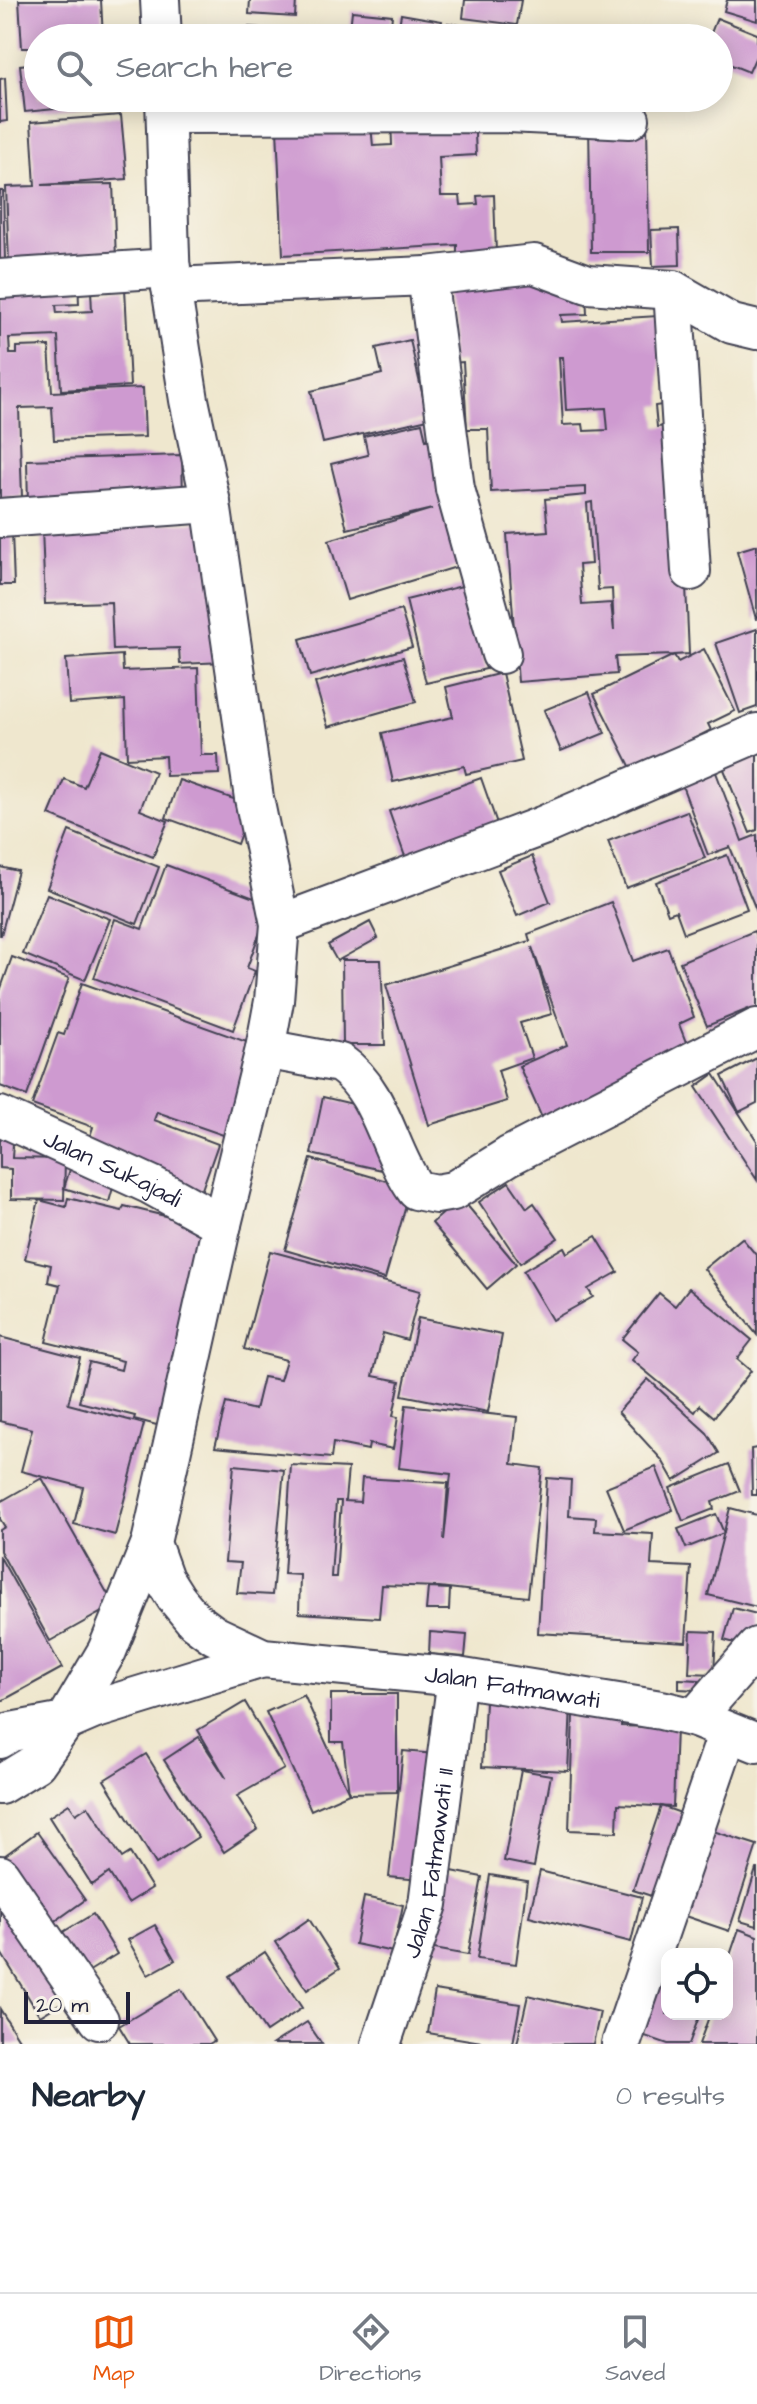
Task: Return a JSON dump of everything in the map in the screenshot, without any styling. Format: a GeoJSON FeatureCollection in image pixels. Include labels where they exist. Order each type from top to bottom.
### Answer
{"type":"FeatureCollection","features":[{"type":"Feature","properties":{"kind":"street"},"geometry":{"type":"LineString","coordinates":[[160,0],[161,24]]}},
{"type":"Feature","properties":{"kind":"street"},"geometry":{"type":"LineString","coordinates":[[0,1785],[36,1763],[65,1722],[99,1667],[151,1543],[274,1001],[280,924],[247,753],[211,503],[189,400],[171,277],[166,112]]}},
{"type":"Feature","properties":{"kind":"street"},"geometry":{"type":"LineString","coordinates":[[460,112],[630,119]]}},
{"type":"Feature","properties":{"kind":"street"},"geometry":{"type":"LineString","coordinates":[[0,279],[427,276],[534,264],[588,284],[673,290],[732,324],[757,330]]}},
{"type":"Feature","properties":{"kind":"street"},"geometry":{"type":"LineString","coordinates":[[427,276],[455,489],[501,654]]}},
{"type":"Feature","properties":{"kind":"street"},"geometry":{"type":"LineString","coordinates":[[673,290],[691,571]]}},
{"type":"Feature","properties":{"kind":"street"},"geometry":{"type":"LineString","coordinates":[[0,518],[211,503]]}},
{"type":"Feature","properties":{"kind":"street"},"geometry":{"type":"LineString","coordinates":[[280,924],[542,826],[757,733]]}},
{"type":"Feature","properties":{"kind":"street"},"geometry":{"type":"LineString","coordinates":[[265,1049],[340,1063],[350,1070],[359,1079],[390,1135],[407,1177],[416,1190],[436,1194],[453,1191],[509,1156],[757,1028]]}},
{"type":"Feature","properties":{"kind":"street","name":"Jalan Sukajadi"},"geometry":{"type":"LineString","coordinates":[[0,1116],[151,1185],[222,1224]]}},
{"type":"Feature","properties":{"kind":"street"},"geometry":{"type":"LineString","coordinates":[[151,1543],[164,1579],[195,1621],[214,1635],[263,1658]]}},
{"type":"Feature","properties":{"kind":"street"},"geometry":{"type":"LineString","coordinates":[[621,2044],[757,1647]]}},
{"type":"Feature","properties":{"kind":"street"},"geometry":{"type":"LineString","coordinates":[[0,1739],[11,1732],[65,1722],[93,1710],[263,1658]]}},
{"type":"Feature","properties":{"kind":"street","name":"Jalan Fatmawati"},"geometry":{"type":"LineString","coordinates":[[263,1658],[457,1677],[727,1731]]}},
{"type":"Feature","properties":{"kind":"street","name":"Jalan Fatmawati 11"},"geometry":{"type":"LineString","coordinates":[[381,2044],[428,1904],[457,1677]]}},
{"type":"Feature","properties":{"kind":"street"},"geometry":{"type":"LineString","coordinates":[[0,1875],[99,2020]]}},
{"type":"Feature","properties":{"kind":"building"},"geometry":{"type":"Polygon","coordinates":[[[19,0],[101,0],[102,24],[24,24],[22,48],[19,0]]]}},
{"type":"Feature","properties":{"kind":"building"},"geometry":{"type":"Polygon","coordinates":[[[250,0],[296,0],[295,17],[249,14],[250,0]]]}},
{"type":"Feature","properties":{"kind":"building"},"geometry":{"type":"Polygon","coordinates":[[[465,0],[521,0],[517,24],[463,18],[465,0]]]}},
{"type":"Feature","properties":{"kind":"building"},"geometry":{"type":"Polygon","coordinates":[[[727,0],[757,0],[757,21],[724,11],[727,0]]]}},
{"type":"Feature","properties":{"kind":"building"},"geometry":{"type":"Polygon","coordinates":[[[352,11],[392,15],[391,24],[351,24],[352,11]]]}},
{"type":"Feature","properties":{"kind":"building"},"geometry":{"type":"Polygon","coordinates":[[[401,14],[442,21],[441,24],[399,24],[401,14]]]}},
{"type":"Feature","properties":{"kind":"building"},"geometry":{"type":"Polygon","coordinates":[[[717,18],[732,24],[715,24],[717,18]]]}},
{"type":"Feature","properties":{"kind":"building"},"geometry":{"type":"Polygon","coordinates":[[[733,24],[757,34],[757,54],[749,72],[733,66],[733,24]]]}},
{"type":"Feature","properties":{"kind":"building"},"geometry":{"type":"Polygon","coordinates":[[[20,65],[24,65],[24,103],[20,65]]]}},
{"type":"Feature","properties":{"kind":"building"},"geometry":{"type":"Polygon","coordinates":[[[5,78],[7,121],[0,122],[0,79],[5,78]]]}},
{"type":"Feature","properties":{"kind":"building"},"geometry":{"type":"Polygon","coordinates":[[[474,114],[476,155],[439,157],[441,196],[460,196],[461,205],[478,204],[477,196],[494,195],[496,253],[457,255],[457,245],[283,255],[277,129],[371,125],[373,146],[392,145],[391,117],[474,114]]]}},
{"type":"Feature","properties":{"kind":"building"},"geometry":{"type":"Polygon","coordinates":[[[121,115],[127,179],[42,185],[113,184],[116,259],[9,263],[6,187],[35,186],[31,122],[121,115]]]}},
{"type":"Feature","properties":{"kind":"building"},"geometry":{"type":"Polygon","coordinates":[[[647,122],[649,252],[591,252],[589,123],[647,122]]]}},
{"type":"Feature","properties":{"kind":"building"},"geometry":{"type":"Polygon","coordinates":[[[0,191],[3,191],[5,259],[0,259],[0,191]]]}},
{"type":"Feature","properties":{"kind":"building"},"geometry":{"type":"Polygon","coordinates":[[[679,229],[680,265],[653,266],[651,230],[679,229]]]}},
{"type":"Feature","properties":{"kind":"building"},"geometry":{"type":"Polygon","coordinates":[[[559,276],[586,292],[587,314],[561,315],[562,322],[658,316],[662,405],[655,406],[657,427],[670,426],[679,586],[686,586],[689,654],[615,657],[617,674],[518,682],[507,534],[548,531],[545,499],[586,495],[586,487],[491,492],[488,429],[467,429],[463,362],[452,363],[448,282],[559,276]],[[559,357],[563,425],[583,424],[584,431],[608,430],[606,408],[566,410],[563,357],[559,357]],[[592,502],[587,503],[591,564],[579,565],[582,605],[611,603],[614,631],[612,589],[598,590],[592,502]]]}},
{"type":"Feature","properties":{"kind":"building"},"geometry":{"type":"Polygon","coordinates":[[[78,279],[79,304],[56,305],[57,313],[92,311],[91,290],[125,288],[130,386],[61,390],[58,336],[9,338],[10,354],[17,354],[17,347],[49,346],[52,392],[143,388],[145,437],[54,440],[52,407],[19,408],[22,497],[0,498],[0,283],[78,279]]]}},
{"type":"Feature","properties":{"kind":"building"},"geometry":{"type":"Polygon","coordinates":[[[410,340],[428,419],[323,443],[311,391],[382,374],[376,348],[410,340]]]}},
{"type":"Feature","properties":{"kind":"building"},"geometry":{"type":"Polygon","coordinates":[[[422,423],[426,440],[437,438],[463,565],[347,600],[329,540],[432,509],[347,529],[331,464],[368,455],[364,436],[422,423]]]}},
{"type":"Feature","properties":{"kind":"building"},"geometry":{"type":"Polygon","coordinates":[[[182,455],[183,499],[28,504],[27,460],[182,455]]]}},
{"type":"Feature","properties":{"kind":"building"},"geometry":{"type":"Polygon","coordinates":[[[204,522],[224,662],[180,664],[179,648],[113,650],[111,602],[45,604],[42,528],[204,522]]]}},
{"type":"Feature","properties":{"kind":"building"},"geometry":{"type":"Polygon","coordinates":[[[12,532],[14,585],[0,585],[0,533],[12,532]]]}},
{"type":"Feature","properties":{"kind":"building"},"geometry":{"type":"Polygon","coordinates":[[[757,545],[757,619],[756,619],[737,551],[757,545]]]}},
{"type":"Feature","properties":{"kind":"building"},"geometry":{"type":"Polygon","coordinates":[[[466,585],[486,669],[426,683],[406,600],[466,585]]]}},
{"type":"Feature","properties":{"kind":"building"},"geometry":{"type":"Polygon","coordinates":[[[401,610],[412,647],[310,676],[300,639],[401,610]]]}},
{"type":"Feature","properties":{"kind":"building"},"geometry":{"type":"Polygon","coordinates":[[[757,629],[757,707],[740,713],[716,643],[757,629]]]}},
{"type":"Feature","properties":{"kind":"building"},"geometry":{"type":"Polygon","coordinates":[[[704,649],[735,711],[708,724],[711,730],[632,770],[594,694],[674,655],[678,662],[704,649]]]}},
{"type":"Feature","properties":{"kind":"building"},"geometry":{"type":"Polygon","coordinates":[[[122,655],[123,671],[198,668],[201,755],[218,755],[219,774],[166,776],[165,756],[127,758],[125,700],[69,704],[66,659],[122,655]]]}},
{"type":"Feature","properties":{"kind":"building"},"geometry":{"type":"Polygon","coordinates":[[[403,657],[416,702],[328,727],[315,683],[403,657]]]}},
{"type":"Feature","properties":{"kind":"building"},"geometry":{"type":"Polygon","coordinates":[[[502,673],[522,761],[466,774],[464,766],[393,782],[382,733],[453,717],[446,687],[502,673]]]}},
{"type":"Feature","properties":{"kind":"building"},"geometry":{"type":"Polygon","coordinates":[[[589,692],[605,733],[561,751],[544,710],[589,692]]]}},
{"type":"Feature","properties":{"kind":"building"},"geometry":{"type":"Polygon","coordinates":[[[757,747],[757,830],[750,833],[721,762],[757,747]]]}},
{"type":"Feature","properties":{"kind":"building"},"geometry":{"type":"Polygon","coordinates":[[[100,749],[155,772],[140,810],[168,821],[153,857],[49,815],[64,779],[84,787],[100,749]]]}},
{"type":"Feature","properties":{"kind":"building"},"geometry":{"type":"Polygon","coordinates":[[[714,767],[742,841],[757,835],[757,912],[730,847],[708,855],[680,780],[714,767]]]}},
{"type":"Feature","properties":{"kind":"building"},"geometry":{"type":"Polygon","coordinates":[[[481,778],[501,835],[409,868],[389,811],[481,778]]]}},
{"type":"Feature","properties":{"kind":"building"},"geometry":{"type":"Polygon","coordinates":[[[179,780],[251,805],[237,844],[166,818],[179,780]]]}},
{"type":"Feature","properties":{"kind":"building"},"geometry":{"type":"Polygon","coordinates":[[[687,811],[705,858],[626,888],[608,841],[687,811]]]}},
{"type":"Feature","properties":{"kind":"building"},"geometry":{"type":"Polygon","coordinates":[[[69,831],[159,867],[137,924],[47,888],[69,831]]]}},
{"type":"Feature","properties":{"kind":"building"},"geometry":{"type":"Polygon","coordinates":[[[727,855],[747,909],[684,933],[676,911],[668,914],[656,882],[727,855]]]}},
{"type":"Feature","properties":{"kind":"building"},"geometry":{"type":"Polygon","coordinates":[[[532,856],[550,902],[517,916],[498,870],[532,856]]]}},
{"type":"Feature","properties":{"kind":"building"},"geometry":{"type":"Polygon","coordinates":[[[166,865],[270,904],[247,968],[255,971],[233,1030],[94,978],[115,919],[142,929],[166,865]]]}},
{"type":"Feature","properties":{"kind":"building"},"geometry":{"type":"Polygon","coordinates":[[[0,867],[18,871],[1,935],[0,935],[0,867]]]}},
{"type":"Feature","properties":{"kind":"building"},"geometry":{"type":"Polygon","coordinates":[[[47,894],[110,919],[85,980],[23,954],[47,894]]]}},
{"type":"Feature","properties":{"kind":"building"},"geometry":{"type":"Polygon","coordinates":[[[611,902],[633,961],[668,948],[694,1017],[679,1024],[692,1058],[546,1127],[519,1066],[567,1045],[532,947],[552,1014],[520,1023],[532,1058],[498,1070],[507,1101],[429,1125],[386,985],[530,941],[528,934],[611,902]]]}},
{"type":"Feature","properties":{"kind":"building"},"geometry":{"type":"Polygon","coordinates":[[[370,922],[378,938],[337,961],[328,945],[370,922]]]}},
{"type":"Feature","properties":{"kind":"building"},"geometry":{"type":"Polygon","coordinates":[[[754,931],[757,939],[757,1019],[753,1021],[748,1009],[707,1026],[680,962],[754,931]]]}},
{"type":"Feature","properties":{"kind":"building"},"geometry":{"type":"Polygon","coordinates":[[[12,957],[69,978],[27,1096],[0,1086],[0,991],[12,957]]]}},
{"type":"Feature","properties":{"kind":"building"},"geometry":{"type":"Polygon","coordinates":[[[342,960],[381,960],[385,1045],[343,1045],[342,960]]]}},
{"type":"Feature","properties":{"kind":"building"},"geometry":{"type":"Polygon","coordinates":[[[82,983],[258,1046],[226,1136],[157,1112],[154,1120],[218,1144],[201,1192],[85,1151],[93,1127],[32,1105],[58,1033],[64,1035],[82,983]]]}},
{"type":"Feature","properties":{"kind":"building"},"geometry":{"type":"Polygon","coordinates":[[[757,1058],[757,1103],[739,1112],[722,1076],[757,1058]]]}},
{"type":"Feature","properties":{"kind":"building"},"geometry":{"type":"Polygon","coordinates":[[[714,1074],[757,1141],[757,1180],[696,1087],[714,1074]]]}},
{"type":"Feature","properties":{"kind":"building"},"geometry":{"type":"Polygon","coordinates":[[[323,1097],[374,1109],[389,1135],[382,1170],[311,1154],[323,1097]]]}},
{"type":"Feature","properties":{"kind":"building"},"geometry":{"type":"Polygon","coordinates":[[[0,1127],[14,1127],[12,1158],[65,1159],[64,1200],[11,1199],[11,1169],[0,1168],[0,1127]]]}},
{"type":"Feature","properties":{"kind":"building"},"geometry":{"type":"Polygon","coordinates":[[[311,1159],[411,1188],[385,1279],[285,1250],[311,1159]]]}},
{"type":"Feature","properties":{"kind":"building"},"geometry":{"type":"Polygon","coordinates":[[[73,1160],[117,1173],[109,1202],[64,1188],[73,1160]]]}},
{"type":"Feature","properties":{"kind":"building"},"geometry":{"type":"Polygon","coordinates":[[[509,1182],[527,1208],[534,1203],[558,1238],[520,1263],[479,1202],[509,1182]]]}},
{"type":"Feature","properties":{"kind":"building"},"geometry":{"type":"Polygon","coordinates":[[[68,1198],[122,1211],[124,1206],[210,1227],[168,1428],[79,1402],[89,1362],[121,1370],[123,1361],[46,1342],[60,1285],[48,1282],[51,1265],[25,1259],[39,1200],[66,1207],[68,1198]]]}},
{"type":"Feature","properties":{"kind":"building"},"geometry":{"type":"Polygon","coordinates":[[[461,1198],[516,1264],[487,1289],[432,1223],[461,1198]]]}},
{"type":"Feature","properties":{"kind":"building"},"geometry":{"type":"Polygon","coordinates":[[[596,1236],[618,1272],[588,1289],[593,1297],[552,1320],[523,1271],[564,1247],[567,1253],[596,1236]]]}},
{"type":"Feature","properties":{"kind":"building"},"geometry":{"type":"Polygon","coordinates":[[[742,1238],[757,1256],[757,1335],[704,1269],[742,1238]]]}},
{"type":"Feature","properties":{"kind":"building"},"geometry":{"type":"Polygon","coordinates":[[[270,1251],[420,1291],[407,1340],[383,1333],[373,1376],[400,1381],[393,1416],[398,1417],[393,1449],[369,1444],[368,1450],[333,1443],[331,1458],[215,1447],[226,1403],[255,1410],[263,1377],[280,1380],[286,1360],[244,1349],[270,1251]]]}},
{"type":"Feature","properties":{"kind":"building"},"geometry":{"type":"Polygon","coordinates":[[[689,1288],[752,1340],[737,1359],[751,1371],[714,1417],[700,1405],[695,1412],[632,1360],[638,1352],[622,1339],[659,1293],[675,1306],[689,1288]]]}},
{"type":"Feature","properties":{"kind":"building"},"geometry":{"type":"Polygon","coordinates":[[[418,1318],[502,1335],[488,1412],[402,1395],[418,1318]]]}},
{"type":"Feature","properties":{"kind":"building"},"geometry":{"type":"Polygon","coordinates":[[[0,1337],[80,1358],[68,1404],[144,1424],[115,1535],[74,1524],[83,1487],[21,1471],[32,1429],[0,1421],[0,1337]]]}},
{"type":"Feature","properties":{"kind":"building"},"geometry":{"type":"Polygon","coordinates":[[[648,1379],[707,1433],[719,1453],[674,1481],[662,1460],[618,1412],[648,1379]]]}},
{"type":"Feature","properties":{"kind":"building"},"geometry":{"type":"Polygon","coordinates":[[[406,1405],[517,1417],[512,1464],[542,1468],[528,1597],[439,1587],[382,1585],[379,1618],[299,1613],[300,1575],[284,1574],[291,1465],[348,1468],[345,1501],[360,1502],[362,1478],[448,1483],[444,1540],[451,1474],[399,1468],[406,1405]],[[336,1501],[331,1577],[336,1577],[341,1501],[336,1501]]]}},
{"type":"Feature","properties":{"kind":"building"},"geometry":{"type":"Polygon","coordinates":[[[757,1448],[757,1495],[752,1495],[751,1449],[757,1448]]]}},
{"type":"Feature","properties":{"kind":"building"},"geometry":{"type":"Polygon","coordinates":[[[729,1464],[740,1491],[712,1502],[714,1509],[683,1521],[670,1488],[729,1464]]]}},
{"type":"Feature","properties":{"kind":"building"},"geometry":{"type":"Polygon","coordinates":[[[234,1465],[284,1470],[272,1595],[237,1593],[241,1563],[225,1562],[234,1465]]]}},
{"type":"Feature","properties":{"kind":"building"},"geometry":{"type":"Polygon","coordinates":[[[656,1467],[673,1510],[624,1530],[606,1487],[656,1467]]]}},
{"type":"Feature","properties":{"kind":"building"},"geometry":{"type":"Polygon","coordinates":[[[42,1478],[114,1605],[50,1641],[0,1551],[0,1530],[5,1527],[0,1519],[0,1502],[42,1478]]]}},
{"type":"Feature","properties":{"kind":"building"},"geometry":{"type":"Polygon","coordinates":[[[547,1478],[571,1480],[569,1516],[596,1518],[595,1531],[653,1534],[651,1565],[691,1567],[686,1642],[538,1633],[547,1478]]]}},
{"type":"Feature","properties":{"kind":"building"},"geometry":{"type":"Polygon","coordinates":[[[730,1508],[757,1515],[757,1607],[708,1595],[730,1508]]]}},
{"type":"Feature","properties":{"kind":"building"},"geometry":{"type":"Polygon","coordinates":[[[716,1514],[724,1533],[686,1548],[678,1529],[716,1514]]]}},
{"type":"Feature","properties":{"kind":"building"},"geometry":{"type":"Polygon","coordinates":[[[0,1557],[62,1668],[0,1702],[0,1557]]]}},
{"type":"Feature","properties":{"kind":"building"},"geometry":{"type":"Polygon","coordinates":[[[428,1588],[450,1589],[449,1610],[426,1610],[428,1588]]]}},
{"type":"Feature","properties":{"kind":"building"},"geometry":{"type":"Polygon","coordinates":[[[733,1608],[757,1614],[753,1648],[724,1640],[733,1608]]]}},
{"type":"Feature","properties":{"kind":"building"},"geometry":{"type":"Polygon","coordinates":[[[691,1631],[716,1632],[714,1674],[689,1673],[691,1631]]]}},
{"type":"Feature","properties":{"kind":"building"},"geometry":{"type":"Polygon","coordinates":[[[430,1632],[467,1635],[465,1657],[429,1654],[430,1632]]]}},
{"type":"Feature","properties":{"kind":"building"},"geometry":{"type":"Polygon","coordinates":[[[679,1679],[699,1680],[698,1690],[679,1689],[679,1679]]]}},
{"type":"Feature","properties":{"kind":"building"},"geometry":{"type":"Polygon","coordinates":[[[331,1694],[397,1694],[397,1792],[349,1793],[343,1742],[331,1742],[331,1694]]]}},
{"type":"Feature","properties":{"kind":"building"},"geometry":{"type":"Polygon","coordinates":[[[304,1695],[349,1793],[311,1810],[266,1712],[304,1695]]]}},
{"type":"Feature","properties":{"kind":"building"},"geometry":{"type":"Polygon","coordinates":[[[485,1701],[571,1705],[568,1771],[482,1767],[485,1701]]]}},
{"type":"Feature","properties":{"kind":"building"},"geometry":{"type":"Polygon","coordinates":[[[245,1702],[284,1769],[237,1796],[258,1829],[224,1852],[164,1760],[199,1737],[226,1778],[198,1730],[245,1702]]]}},
{"type":"Feature","properties":{"kind":"building"},"geometry":{"type":"Polygon","coordinates":[[[573,1715],[621,1717],[621,1726],[676,1728],[673,1807],[618,1804],[617,1832],[569,1830],[573,1715]]]}},
{"type":"Feature","properties":{"kind":"building"},"geometry":{"type":"Polygon","coordinates":[[[403,1751],[445,1755],[431,1881],[389,1877],[403,1751]]]}},
{"type":"Feature","properties":{"kind":"building"},"geometry":{"type":"Polygon","coordinates":[[[146,1754],[198,1837],[156,1864],[104,1780],[146,1754]]]}},
{"type":"Feature","properties":{"kind":"building"},"geometry":{"type":"Polygon","coordinates":[[[521,1770],[551,1775],[534,1867],[504,1861],[521,1770]]]}},
{"type":"Feature","properties":{"kind":"building"},"geometry":{"type":"Polygon","coordinates":[[[69,1804],[76,1814],[88,1806],[122,1858],[130,1853],[152,1888],[128,1903],[109,1873],[92,1885],[49,1817],[69,1804]]]}},
{"type":"Feature","properties":{"kind":"building"},"geometry":{"type":"Polygon","coordinates":[[[661,1806],[695,1818],[667,1901],[633,1890],[661,1806]]]}},
{"type":"Feature","properties":{"kind":"building"},"geometry":{"type":"Polygon","coordinates":[[[713,1831],[757,1845],[729,1931],[685,1916],[713,1831]]]}},
{"type":"Feature","properties":{"kind":"building"},"geometry":{"type":"Polygon","coordinates":[[[37,1832],[85,1900],[47,1927],[0,1859],[37,1832]]]}},
{"type":"Feature","properties":{"kind":"building"},"geometry":{"type":"Polygon","coordinates":[[[757,1869],[757,1926],[740,1921],[757,1869]]]}},
{"type":"Feature","properties":{"kind":"building"},"geometry":{"type":"Polygon","coordinates":[[[447,1870],[482,1877],[468,1955],[434,1949],[447,1870]]]}},
{"type":"Feature","properties":{"kind":"building"},"geometry":{"type":"Polygon","coordinates":[[[540,1871],[642,1897],[631,1942],[529,1916],[540,1871]]]}},
{"type":"Feature","properties":{"kind":"building"},"geometry":{"type":"Polygon","coordinates":[[[490,1875],[527,1881],[516,1964],[477,1959],[490,1875]]]}},
{"type":"Feature","properties":{"kind":"building"},"geometry":{"type":"Polygon","coordinates":[[[0,1886],[72,1996],[40,2016],[0,1951],[0,1886]]]}},
{"type":"Feature","properties":{"kind":"building"},"geometry":{"type":"Polygon","coordinates":[[[364,1897],[403,1905],[393,1952],[355,1944],[364,1897]]]}},
{"type":"Feature","properties":{"kind":"building"},"geometry":{"type":"Polygon","coordinates":[[[93,1914],[117,1954],[78,1978],[53,1938],[93,1914]]]}},
{"type":"Feature","properties":{"kind":"building"},"geometry":{"type":"Polygon","coordinates":[[[309,1919],[340,1968],[307,1990],[276,1942],[309,1919]]]}},
{"type":"Feature","properties":{"kind":"building"},"geometry":{"type":"Polygon","coordinates":[[[155,1925],[175,1960],[148,1975],[128,1940],[155,1925]]]}},
{"type":"Feature","properties":{"kind":"building"},"geometry":{"type":"Polygon","coordinates":[[[739,1929],[757,1936],[757,2044],[699,2044],[708,2020],[733,2020],[732,1948],[739,1929]]]}},
{"type":"Feature","properties":{"kind":"building"},"geometry":{"type":"Polygon","coordinates":[[[265,1952],[302,2008],[266,2032],[229,1976],[265,1952]]]}},
{"type":"Feature","properties":{"kind":"building"},"geometry":{"type":"Polygon","coordinates":[[[661,1980],[661,2020],[698,2020],[689,2044],[668,2044],[642,2035],[661,1980]]]}},
{"type":"Feature","properties":{"kind":"building"},"geometry":{"type":"Polygon","coordinates":[[[181,1989],[214,2041],[209,2044],[130,2044],[119,2026],[181,1989]]]}},
{"type":"Feature","properties":{"kind":"building"},"geometry":{"type":"Polygon","coordinates":[[[435,1990],[520,2004],[513,2044],[493,2044],[428,2033],[435,1990]]]}},
{"type":"Feature","properties":{"kind":"building"},"geometry":{"type":"Polygon","coordinates":[[[528,1995],[600,2012],[593,2044],[517,2044],[528,1995]]]}},
{"type":"Feature","properties":{"kind":"building"},"geometry":{"type":"Polygon","coordinates":[[[0,2009],[22,2044],[0,2044],[0,2009]]]}},
{"type":"Feature","properties":{"kind":"building"},"geometry":{"type":"Polygon","coordinates":[[[307,2022],[322,2044],[273,2044],[307,2022]]]}}]}
